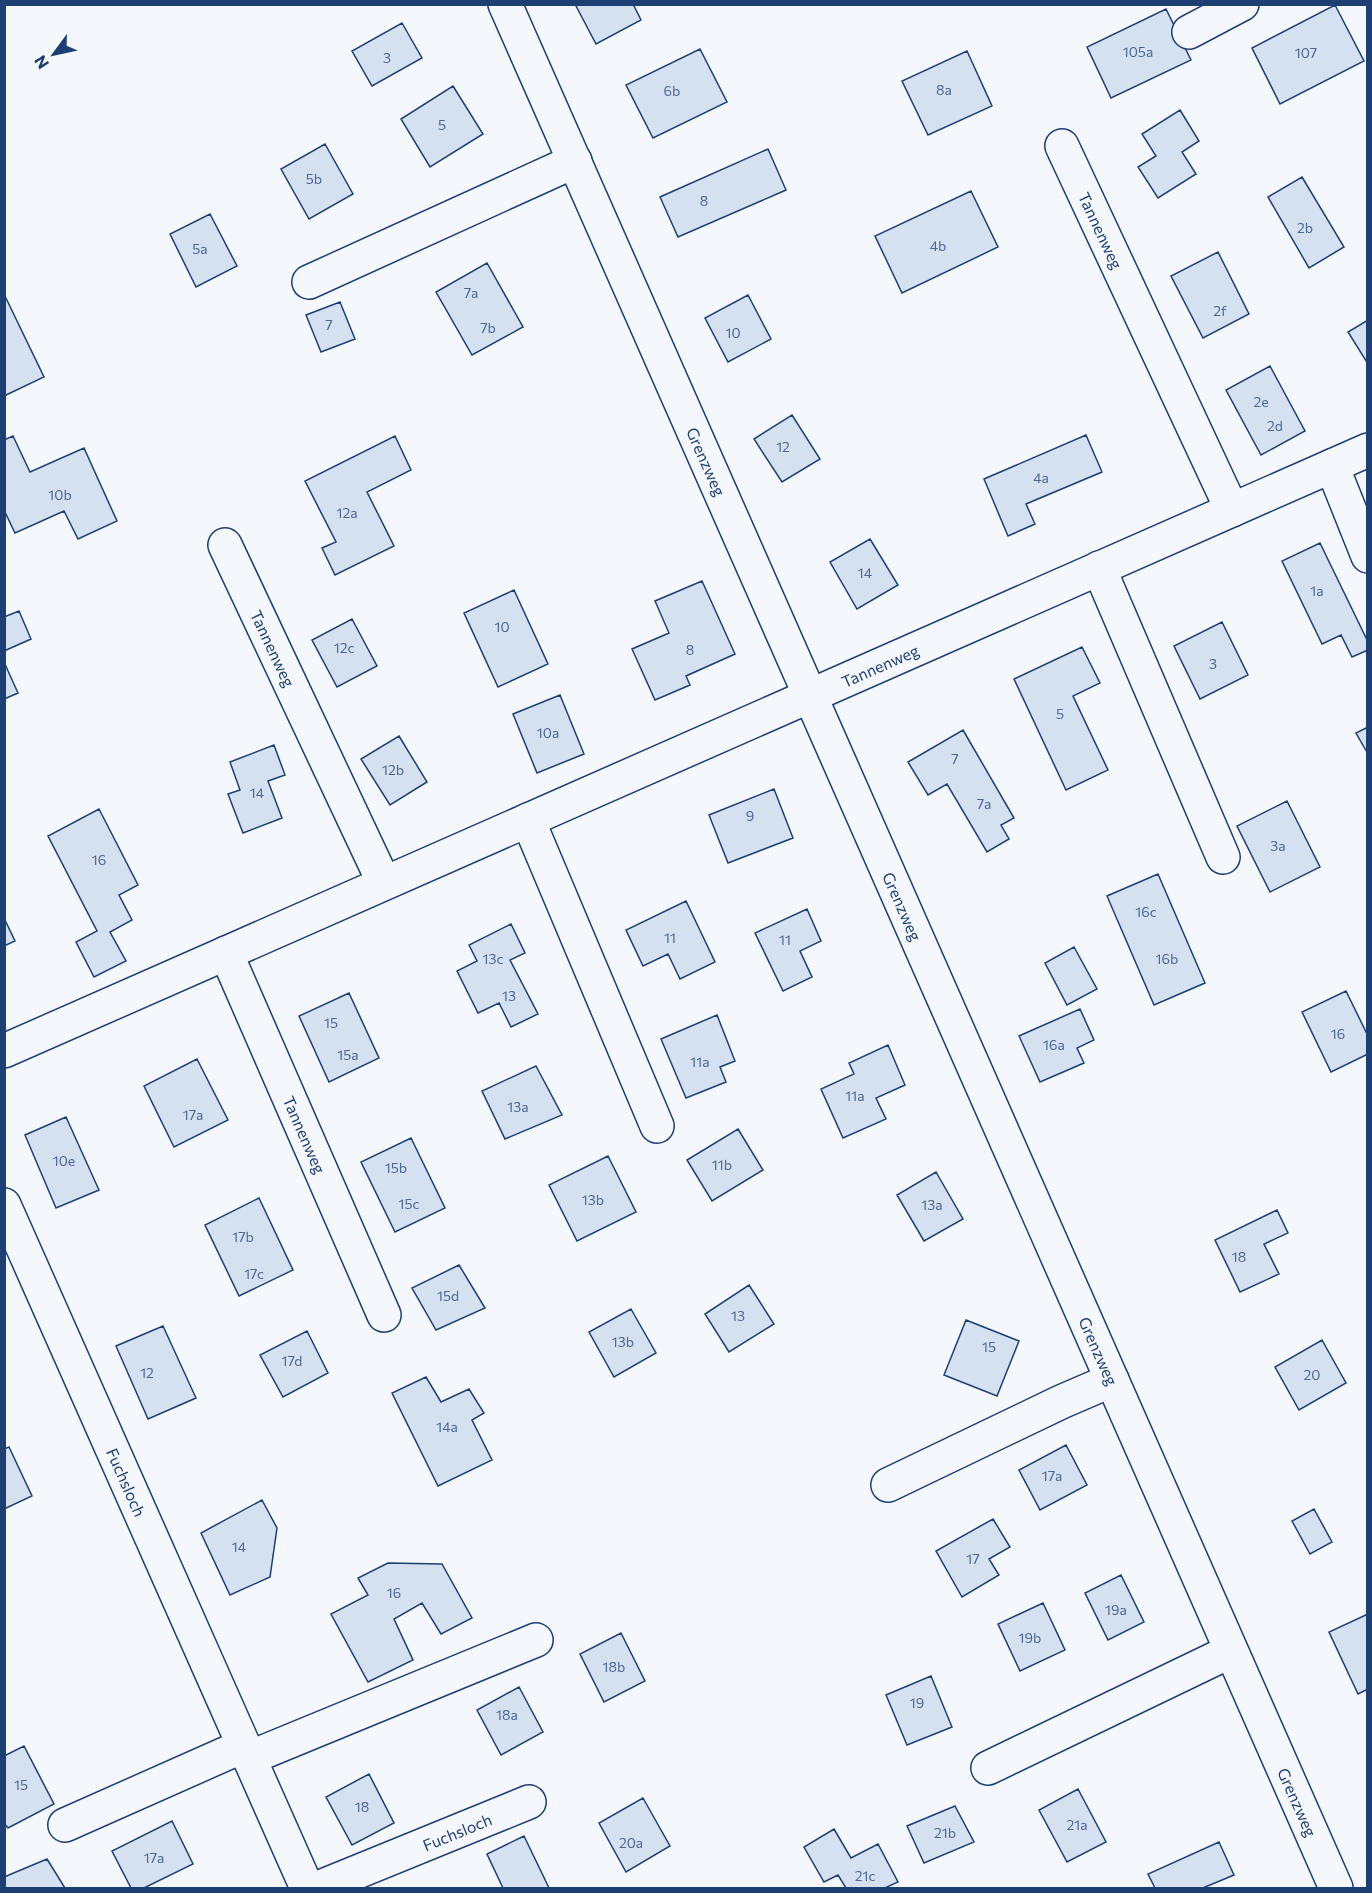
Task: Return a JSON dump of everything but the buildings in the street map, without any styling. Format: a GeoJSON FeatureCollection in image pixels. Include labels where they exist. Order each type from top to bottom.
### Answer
{"type":"FeatureCollection","features":[{"type":"Feature","properties":{"kind":"street","name":"Grenzweg"},"geometry":{"type":"LineString","coordinates":[[505,4],[1336,1888]]}},
{"type":"Feature","properties":{"kind":"street"},"geometry":{"type":"LineString","coordinates":[[1189,32],[1242,4]]}},
{"type":"Feature","properties":{"kind":"street","name":"Tannenweg"},"geometry":{"type":"LineString","coordinates":[[1062,146],[1232,510]]}},
{"type":"Feature","properties":{"kind":"street"},"geometry":{"type":"LineString","coordinates":[[309,282],[575,160]]}},
{"type":"Feature","properties":{"kind":"street","name":"Tannenweg"},"geometry":{"type":"LineString","coordinates":[[4,1051],[1368,450]]}},
{"type":"Feature","properties":{"kind":"street"},"geometry":{"type":"LineString","coordinates":[[1332,466],[1368,556]]}},
{"type":"Feature","properties":{"kind":"street","name":"Tannenweg"},"geometry":{"type":"LineString","coordinates":[[225,544],[384,883]]}},
{"type":"Feature","properties":{"kind":"street"},"geometry":{"type":"LineString","coordinates":[[1099,568],[1223,856]]}},
{"type":"Feature","properties":{"kind":"street"},"geometry":{"type":"LineString","coordinates":[[528,820],[657,1126]]}},
{"type":"Feature","properties":{"kind":"street","name":"Tannenweg"},"geometry":{"type":"LineString","coordinates":[[226,953],[384,1314]]}},
{"type":"Feature","properties":{"kind":"street","name":"Fuchsloch"},"geometry":{"type":"LineString","coordinates":[[4,1205],[307,1888]]}},
{"type":"Feature","properties":{"kind":"street"},"geometry":{"type":"LineString","coordinates":[[888,1485],[1112,1380]]}},
{"type":"Feature","properties":{"kind":"street"},"geometry":{"type":"LineString","coordinates":[[65,1825],[536,1640]]}},
{"type":"Feature","properties":{"kind":"street"},"geometry":{"type":"LineString","coordinates":[[988,1768],[1231,1651]]}},
{"type":"Feature","properties":{"kind":"street","name":"Fuchsloch"},"geometry":{"type":"LineString","coordinates":[[318,1888],[529,1802]]}}]}
